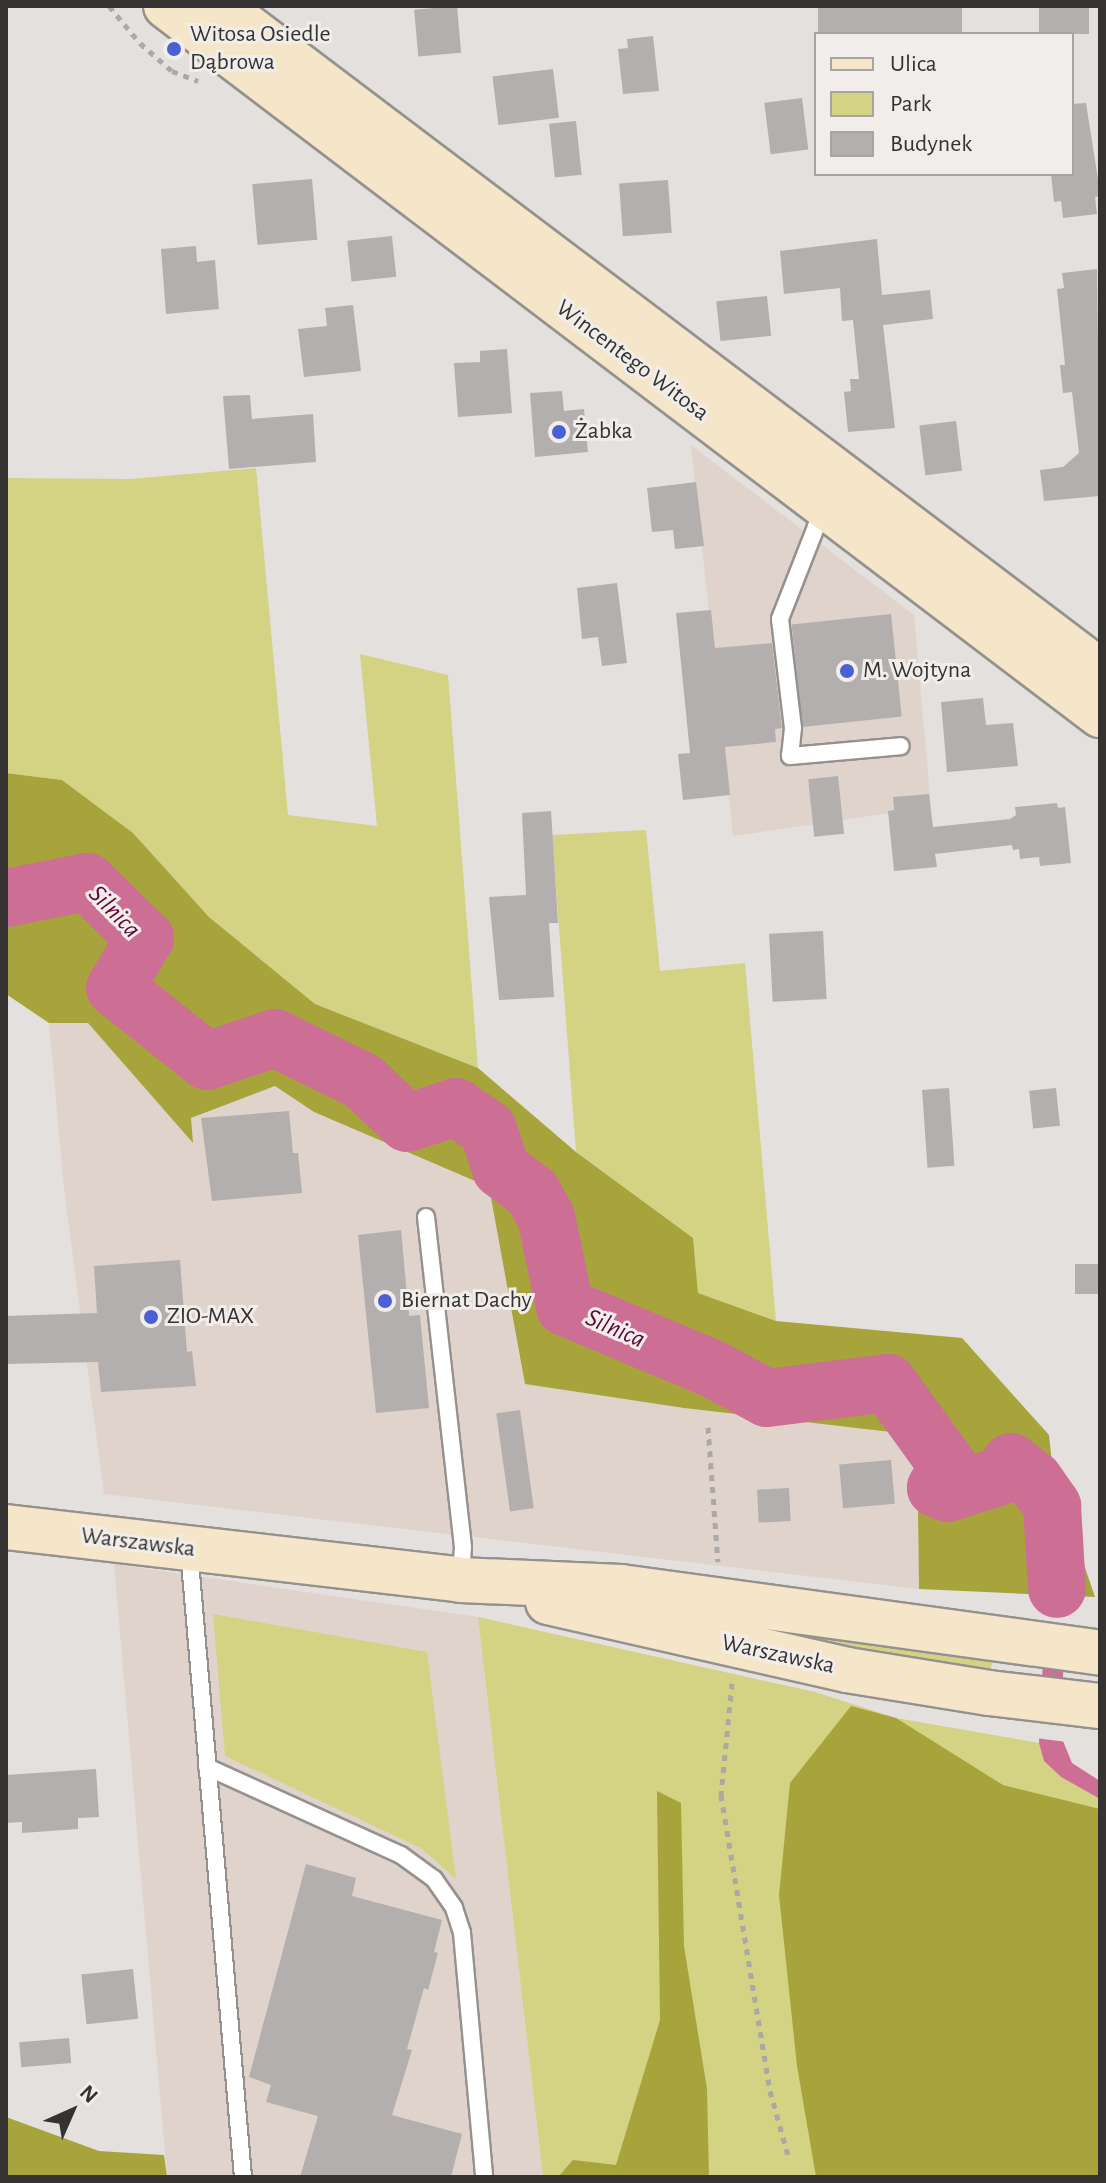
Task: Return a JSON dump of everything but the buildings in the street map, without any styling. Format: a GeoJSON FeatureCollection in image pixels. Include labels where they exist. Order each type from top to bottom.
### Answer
{"type":"FeatureCollection","features":[{"type":"Feature","properties":{"kind":"main road","name":"Wincentego Witosa"},"geometry":{"type":"LineString","coordinates":[[166,6],[844,501],[1100,671]]}},
{"type":"Feature","properties":{"kind":"main road","name":"Wincentego Witosa"},"geometry":{"type":"LineString","coordinates":[[220,6],[844,501],[1100,715]]}},
{"type":"Feature","properties":{"kind":"main road","name":"Warszawska"},"geometry":{"type":"LineString","coordinates":[[6,1527],[461,1580],[621,1587],[1100,1653]]}},
{"type":"Feature","properties":{"kind":"main road","name":"Warszawska"},"geometry":{"type":"LineString","coordinates":[[461,1580],[620,1621],[847,1670],[989,1693],[1100,1706]]}},
{"type":"Feature","properties":{"kind":"lane"},"geometry":{"type":"LineString","coordinates":[[844,501],[816,527],[780,619],[793,728],[790,756],[901,746]]}},
{"type":"Feature","properties":{"kind":"lane"},"geometry":{"type":"LineString","coordinates":[[426,1217],[463,1547],[461,1580]]}},
{"type":"Feature","properties":{"kind":"lane"},"geometry":{"type":"LineString","coordinates":[[189,1549],[243,2177]]}},
{"type":"Feature","properties":{"kind":"lane"},"geometry":{"type":"LineString","coordinates":[[207,1767],[401,1855],[434,1879],[454,1908],[462,1933],[484,2177]]}},
{"type":"Feature","properties":{"kind":"path"},"geometry":{"type":"LineString","coordinates":[[708,1427],[720,1599]]}},
{"type":"Feature","properties":{"kind":"path"},"geometry":{"type":"LineString","coordinates":[[736,1646],[721,1795],[770,2091],[788,2155]]}},
{"type":"Feature","properties":{"kind":"shaded area"},"geometry":{"type":"Polygon","coordinates":[[[691,445],[914,615],[931,807],[733,836],[691,445]]]}},
{"type":"Feature","properties":{"kind":"shaded area"},"geometry":{"type":"Polygon","coordinates":[[[6,773],[62,780],[133,833],[209,917],[315,1004],[478,1068],[576,1152],[693,1238],[698,1293],[776,1321],[962,1338],[1049,1435],[1053,1473],[1095,1597],[919,1589],[917,1435],[684,1408],[525,1384],[489,1187],[314,1112],[275,1086],[191,1118],[193,1143],[88,1023],[49,1023],[6,994],[6,773]]]}},
{"type":"Feature","properties":{"kind":"shaded area"},"geometry":{"type":"Polygon","coordinates":[[[49,1023],[88,1023],[192,1142],[191,1118],[275,1086],[314,1112],[489,1187],[525,1384],[684,1408],[917,1435],[919,1589],[104,1494],[64,1189],[49,1023]]]}},
{"type":"Feature","properties":{"kind":"shaded area"},"geometry":{"type":"Polygon","coordinates":[[[1060,1511],[1067,1561],[1061,1736],[1072,1763],[1100,1781],[1100,1799],[1061,1777],[1044,1761],[1039,1743],[1047,1573],[1040,1512],[1060,1511]]]}},
{"type":"Feature","properties":{"kind":"shaded area"},"geometry":{"type":"Polygon","coordinates":[[[114,1564],[478,1617],[543,2177],[167,2177],[114,1564]]]}},
{"type":"Feature","properties":{"kind":"shaded area"},"geometry":{"type":"Polygon","coordinates":[[[851,1706],[896,1718],[1003,1785],[1100,1809],[1100,2177],[816,2177],[797,2066],[779,1895],[790,1783],[851,1706]]]}},
{"type":"Feature","properties":{"kind":"shaded area"},"geometry":{"type":"Polygon","coordinates":[[[657,1791],[681,1803],[684,1946],[707,2089],[709,2177],[558,2177],[573,2160],[616,2165],[660,2020],[657,1791]]]}},
{"type":"Feature","properties":{"kind":"shaded area"},"geometry":{"type":"Polygon","coordinates":[[[6,2117],[99,2151],[164,2155],[167,2177],[6,2177],[6,2117]]]}},
{"type":"Feature","properties":{"kind":"green space"},"geometry":{"type":"Polygon","coordinates":[[[256,468],[288,815],[377,826],[360,654],[448,675],[478,1068],[315,1004],[209,917],[133,833],[62,780],[6,773],[6,478],[131,479],[256,468]]]}},
{"type":"Feature","properties":{"kind":"green space"},"geometry":{"type":"Polygon","coordinates":[[[646,830],[660,971],[745,963],[776,1321],[698,1293],[693,1238],[576,1152],[552,835],[646,830]]]}},
{"type":"Feature","properties":{"kind":"green space"},"geometry":{"type":"Polygon","coordinates":[[[616,1601],[993,1654],[991,1670],[837,1650],[616,1601]]]}},
{"type":"Feature","properties":{"kind":"green space"},"geometry":{"type":"Polygon","coordinates":[[[213,1614],[427,1652],[456,1879],[421,1848],[225,1756],[213,1614]]]}},
{"type":"Feature","properties":{"kind":"green space"},"geometry":{"type":"Polygon","coordinates":[[[478,1617],[815,1692],[896,1718],[1039,1743],[1044,1761],[1061,1777],[1100,1799],[1100,2177],[543,2177],[478,1617]]]}},
{"type":"Feature","properties":{"kind":"pier"},"geometry":{"type":"Polygon","coordinates":[[[1041,1596],[1070,1600],[1061,1663],[1032,1659],[1041,1596]]]}},
{"type":"Feature","properties":{"kind":"pier"},"geometry":{"type":"Polygon","coordinates":[[[1037,1675],[1067,1679],[1067,1742],[1035,1738],[1037,1675]]]}},
{"type":"Feature","properties":{"kind":"waterway","name":"Silnica"},"geometry":{"type":"LineString","coordinates":[[6,898],[87,882],[145,938],[115,988],[207,1061],[275,1038],[364,1082],[407,1123],[456,1107],[488,1129],[501,1169],[532,1192],[546,1217],[565,1307],[713,1369],[767,1398],[888,1383],[948,1466],[936,1488],[947,1493],[1001,1476],[1011,1462],[1034,1480],[1052,1506],[1057,1589]]}},
{"type":"Feature","properties":{"kind":"place","name":"Witosa Osiedle Dąbrowa"},"geometry":{"type":"Point","coordinates":[174,49]}},
{"type":"Feature","properties":{"kind":"place","name":"Żabka"},"geometry":{"type":"Point","coordinates":[559,432]}},
{"type":"Feature","properties":{"kind":"place","name":"M. Wojtyna"},"geometry":{"type":"Point","coordinates":[847,671]}},
{"type":"Feature","properties":{"kind":"place","name":"Biernat Dachy"},"geometry":{"type":"Point","coordinates":[385,1301]}},
{"type":"Feature","properties":{"kind":"place","name":"ZIO-MAX"},"geometry":{"type":"Point","coordinates":[151,1317]}}]}
